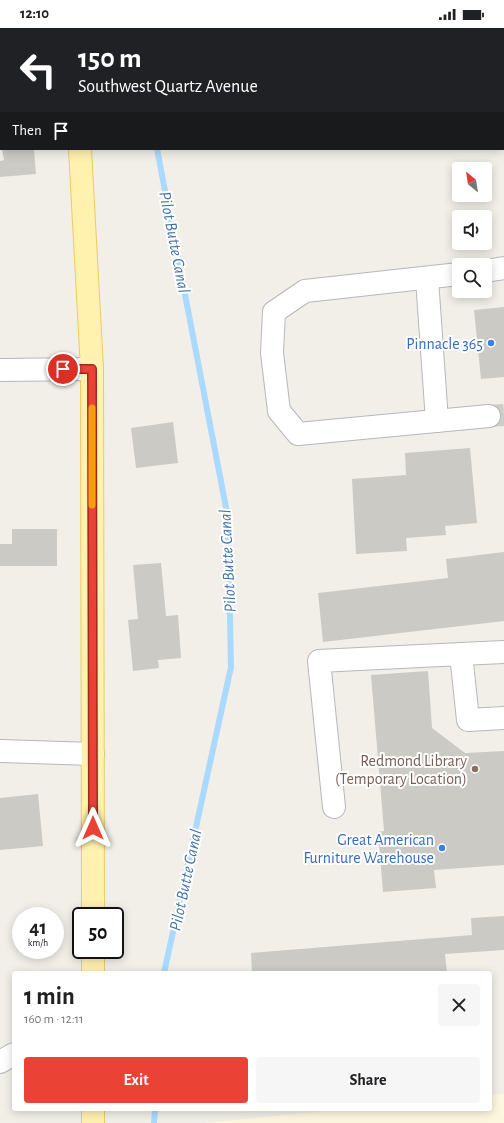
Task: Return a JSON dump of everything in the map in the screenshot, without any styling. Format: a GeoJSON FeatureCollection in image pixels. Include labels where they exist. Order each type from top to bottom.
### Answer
{"type":"FeatureCollection","features":[{"type":"Feature","properties":{"kind":"main road"},"geometry":{"type":"LineString","coordinates":[[80,150],[92,369],[93,907]]}},
{"type":"Feature","properties":{"kind":"main road"},"geometry":{"type":"LineString","coordinates":[[93,959],[93,971]]}},
{"type":"Feature","properties":{"kind":"main road"},"geometry":{"type":"LineString","coordinates":[[93,1111],[93,1123]]}},
{"type":"Feature","properties":{"kind":"street"},"geometry":{"type":"LineString","coordinates":[[492,270],[504,268]]}},
{"type":"Feature","properties":{"kind":"street"},"geometry":{"type":"LineString","coordinates":[[452,275],[305,291],[274,312],[272,353],[279,411],[298,434],[489,416]]}},
{"type":"Feature","properties":{"kind":"street"},"geometry":{"type":"LineString","coordinates":[[427,279],[437,421]]}},
{"type":"Feature","properties":{"kind":"street"},"geometry":{"type":"LineString","coordinates":[[0,370],[92,369]]}},
{"type":"Feature","properties":{"kind":"street"},"geometry":{"type":"LineString","coordinates":[[334,807],[319,661],[504,652]]}},
{"type":"Feature","properties":{"kind":"street"},"geometry":{"type":"LineString","coordinates":[[461,654],[468,720],[504,718]]}},
{"type":"Feature","properties":{"kind":"street"},"geometry":{"type":"LineString","coordinates":[[0,751],[93,754]]}},
{"type":"Feature","properties":{"kind":"street"},"geometry":{"type":"LineString","coordinates":[[0,1062],[12,1055]]}},
{"type":"Feature","properties":{"kind":"shaded area"},"geometry":{"type":"Polygon","coordinates":[[[504,1094],[504,1123],[204,1123],[327,1111],[492,1111],[492,1095],[504,1094]]]}},
{"type":"Feature","properties":{"kind":"building"},"geometry":{"type":"Polygon","coordinates":[[[2,150],[34,150],[36,174],[0,177],[0,161],[4,160],[2,150]]]}},
{"type":"Feature","properties":{"kind":"building","name":"Pinnacle 365"},"geometry":{"type":"Polygon","coordinates":[[[504,307],[504,377],[481,379],[474,310],[504,307]]]}},
{"type":"Feature","properties":{"kind":"building"},"geometry":{"type":"Polygon","coordinates":[[[173,422],[178,463],[136,468],[131,428],[173,422]]]}},
{"type":"Feature","properties":{"kind":"building"},"geometry":{"type":"Polygon","coordinates":[[[470,448],[477,523],[445,526],[446,535],[406,538],[407,551],[356,554],[352,479],[406,475],[405,453],[470,448]]]}},
{"type":"Feature","properties":{"kind":"building"},"geometry":{"type":"Polygon","coordinates":[[[12,529],[57,529],[57,566],[0,566],[0,544],[12,544],[12,529]]]}},
{"type":"Feature","properties":{"kind":"building"},"geometry":{"type":"Polygon","coordinates":[[[504,552],[504,621],[323,642],[318,593],[448,578],[446,559],[504,552]]]}},
{"type":"Feature","properties":{"kind":"building"},"geometry":{"type":"Polygon","coordinates":[[[161,563],[166,616],[178,615],[181,658],[158,660],[159,668],[133,671],[128,620],[138,619],[133,565],[161,563]]]}},
{"type":"Feature","properties":{"kind":"building"},"geometry":{"type":"Polygon","coordinates":[[[428,671],[432,728],[465,753],[504,751],[504,865],[434,870],[436,888],[383,892],[378,832],[384,831],[371,675],[428,671]]]}},
{"type":"Feature","properties":{"kind":"building"},"geometry":{"type":"Polygon","coordinates":[[[38,794],[43,846],[0,850],[0,798],[38,794]]]}},
{"type":"Feature","properties":{"kind":"building"},"geometry":{"type":"Polygon","coordinates":[[[504,916],[504,950],[445,954],[447,971],[252,971],[251,953],[472,935],[471,918],[504,916]]]}},
{"type":"Feature","properties":{"kind":"waterway","name":"Pilot Butte Canal"},"geometry":{"type":"LineString","coordinates":[[157,150],[228,518],[231,667],[164,971]]}},
{"type":"Feature","properties":{"kind":"waterway","name":"Pilot Butte Canal"},"geometry":{"type":"LineString","coordinates":[[154,1123],[155,1111]]}},
{"type":"Feature","properties":{"kind":"tunnel"},"geometry":{"type":"LineString","coordinates":[[489,416],[504,415]]}},
{"type":"Feature","properties":{"kind":"slow traffic"},"geometry":{"type":"LineString","coordinates":[[92,408],[92,505]]}},
{"type":"Feature","properties":{"kind":"place","name":"Pinnacle 365"},"geometry":{"type":"Point","coordinates":[491,343]}},
{"type":"Feature","properties":{"kind":"place","name":"Redmond Library (Temporary Location)"},"geometry":{"type":"Point","coordinates":[475,769]}},
{"type":"Feature","properties":{"kind":"place","name":"Great American Furniture Warehouse"},"geometry":{"type":"Point","coordinates":[442,848]}},
{"type":"Feature","properties":{"kind":"route"},"geometry":{"type":"LineString","coordinates":[[63,369],[92,369],[91,524],[93,828]]}}]}
